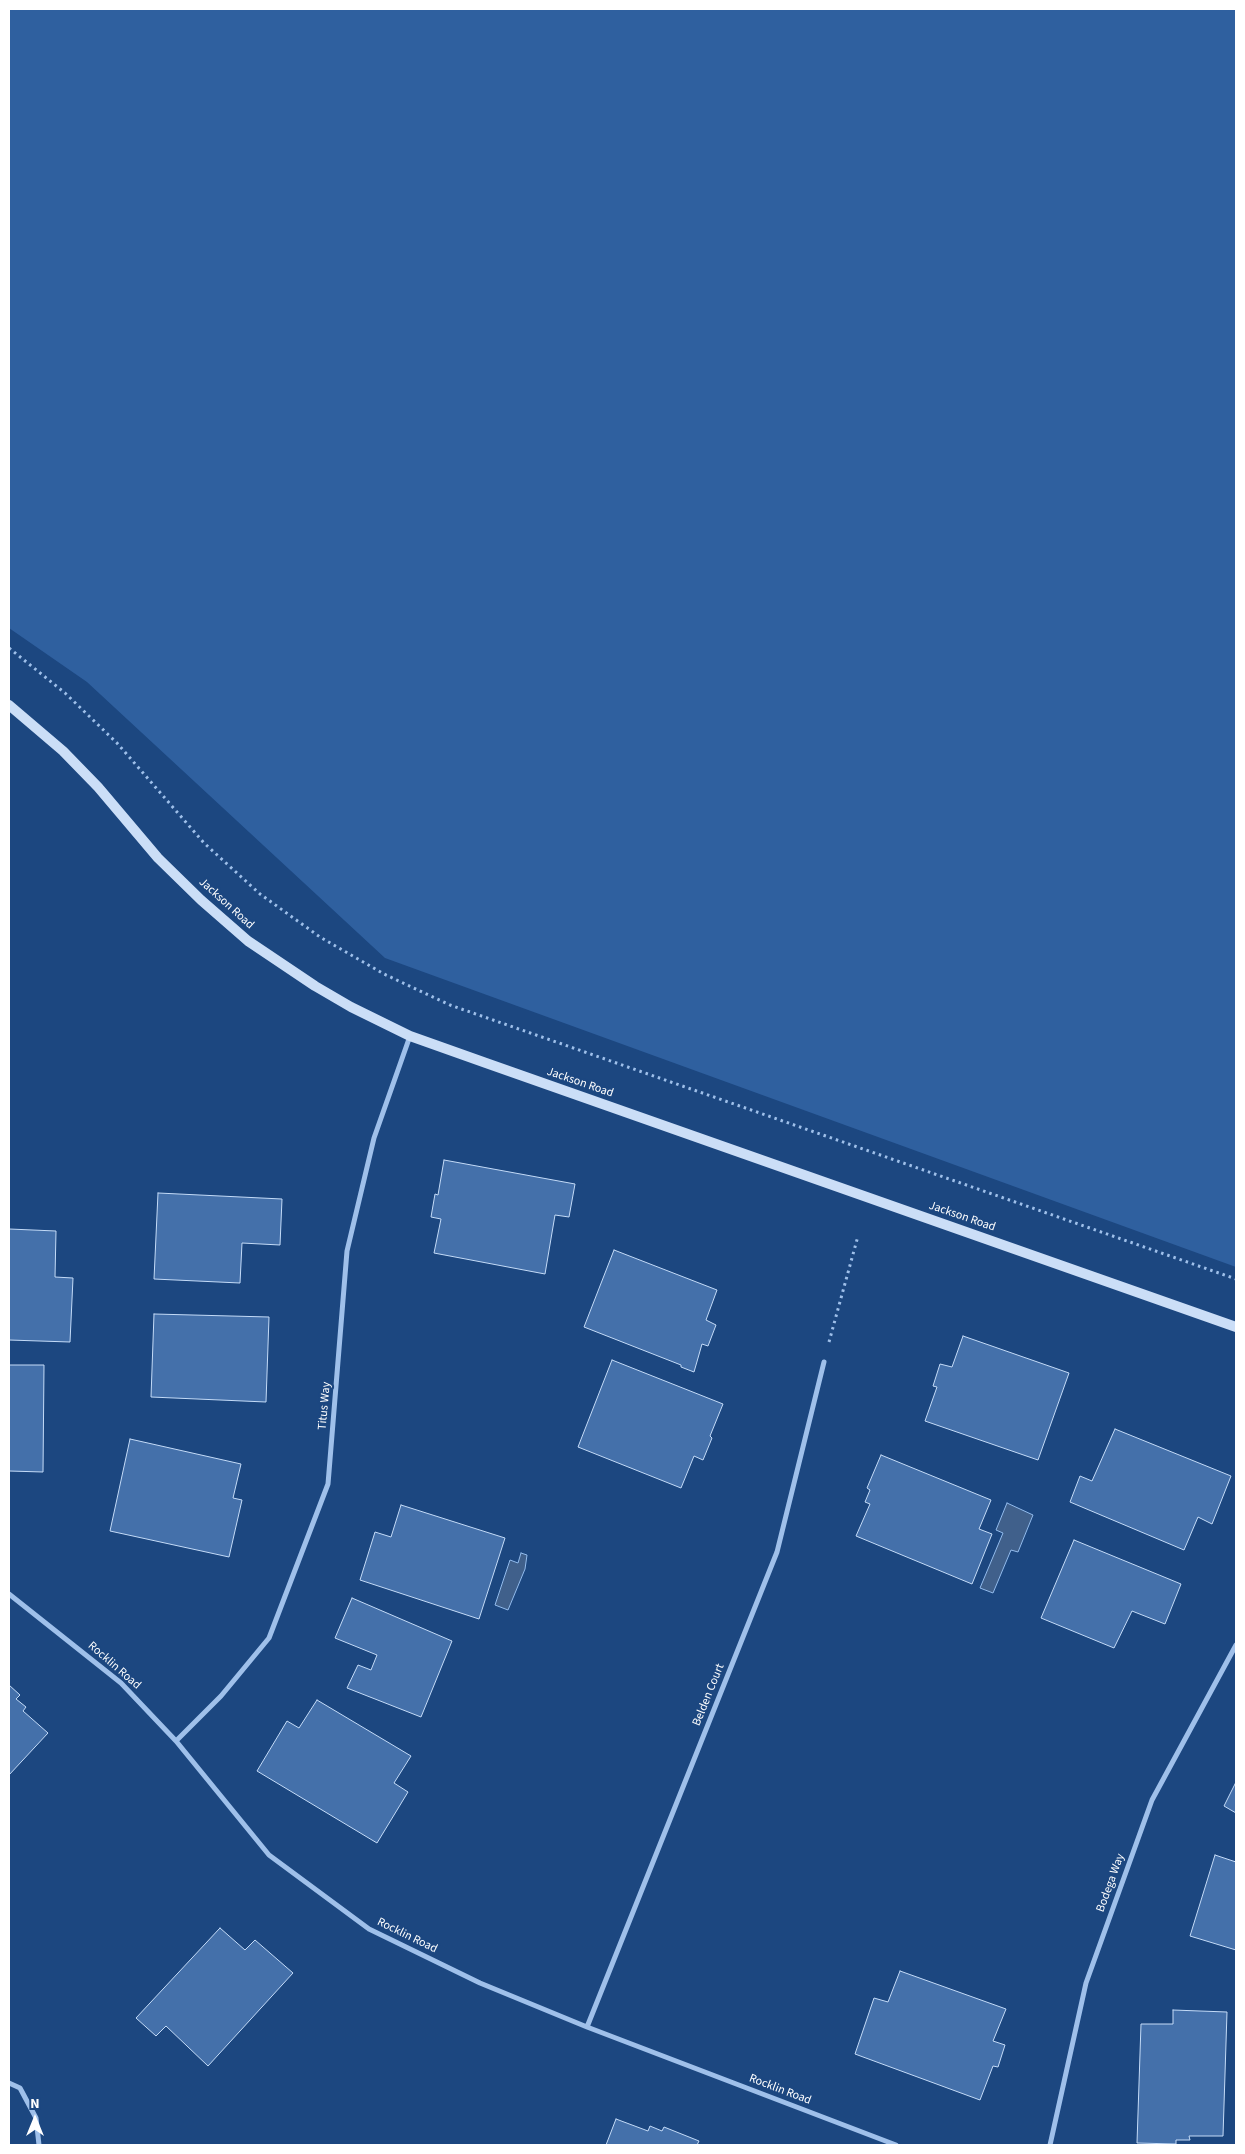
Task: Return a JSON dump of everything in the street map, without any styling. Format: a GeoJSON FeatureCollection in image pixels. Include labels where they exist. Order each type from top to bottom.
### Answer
{"type":"FeatureCollection","features":[{"type":"Feature","properties":{"kind":"street","name":"Jackson Road"},"geometry":{"type":"LineString","coordinates":[[9,705],[62,751],[98,788],[158,858],[201,900],[248,941],[315,986],[351,1007],[410,1036],[1236,1327]]}},
{"type":"Feature","properties":{"kind":"street","name":"Titus Way"},"geometry":{"type":"LineString","coordinates":[[176,1742],[221,1696],[269,1638],[328,1484],[347,1251],[374,1138],[410,1036]]}},
{"type":"Feature","properties":{"kind":"street","name":"Belden Court"},"geometry":{"type":"LineString","coordinates":[[587,2027],[777,1552],[824,1362]]}},
{"type":"Feature","properties":{"kind":"street","name":"Rocklin Road"},"geometry":{"type":"LineString","coordinates":[[9,1594],[121,1683],[176,1742],[269,1855],[369,1930],[480,1983],[587,2027],[896,2145]]}},
{"type":"Feature","properties":{"kind":"street","name":"Bodega Way"},"geometry":{"type":"LineString","coordinates":[[1050,2145],[1086,1983],[1152,1800],[1236,1645]]}},
{"type":"Feature","properties":{"kind":"street"},"geometry":{"type":"LineString","coordinates":[[9,2083],[20,2088],[36,2118],[39,2145]]}},
{"type":"Feature","properties":{"kind":"path"},"geometry":{"type":"LineString","coordinates":[[9,648],[65,693],[117,743],[204,843],[260,894],[320,937],[384,974],[450,1005],[1236,1280]]}},
{"type":"Feature","properties":{"kind":"path"},"geometry":{"type":"LineString","coordinates":[[824,1362],[858,1236]]}},
{"type":"Feature","properties":{"kind":"shaded area"},"geometry":{"type":"Polygon","coordinates":[[[9,9],[1236,9],[1236,1267],[385,958],[87,682],[9,628],[9,9]]]}},
{"type":"Feature","properties":{"kind":"shaded area"},"geometry":{"type":"Polygon","coordinates":[[[1007,1503],[1033,1515],[1018,1552],[1011,1550],[993,1593],[980,1588],[1003,1533],[996,1530],[1007,1503]]]}},
{"type":"Feature","properties":{"kind":"shaded area"},"geometry":{"type":"Polygon","coordinates":[[[521,1553],[527,1555],[525,1569],[508,1610],[495,1605],[510,1560],[518,1563],[521,1553]]]}},
{"type":"Feature","properties":{"kind":"building"},"geometry":{"type":"Polygon","coordinates":[[[444,1160],[575,1184],[569,1217],[555,1215],[545,1274],[434,1253],[441,1219],[431,1217],[435,1194],[438,1195],[444,1160]]]}},
{"type":"Feature","properties":{"kind":"building"},"geometry":{"type":"Polygon","coordinates":[[[158,1193],[282,1199],[280,1245],[242,1243],[240,1283],[154,1279],[158,1193]]]}},
{"type":"Feature","properties":{"kind":"building"},"geometry":{"type":"Polygon","coordinates":[[[9,1229],[56,1231],[55,1277],[73,1278],[70,1342],[9,1340],[9,1229]]]}},
{"type":"Feature","properties":{"kind":"building"},"geometry":{"type":"Polygon","coordinates":[[[614,1250],[717,1290],[706,1320],[716,1325],[708,1346],[702,1344],[694,1372],[681,1367],[681,1365],[584,1327],[614,1250]]]}},
{"type":"Feature","properties":{"kind":"building"},"geometry":{"type":"Polygon","coordinates":[[[154,1314],[269,1317],[266,1402],[151,1397],[154,1314]]]}},
{"type":"Feature","properties":{"kind":"building"},"geometry":{"type":"Polygon","coordinates":[[[963,1336],[1069,1373],[1038,1460],[925,1421],[937,1387],[933,1386],[940,1364],[952,1367],[963,1336]]]}},
{"type":"Feature","properties":{"kind":"building"},"geometry":{"type":"Polygon","coordinates":[[[612,1360],[723,1404],[703,1460],[694,1456],[681,1488],[578,1447],[612,1360]]]}},
{"type":"Feature","properties":{"kind":"building"},"geometry":{"type":"Polygon","coordinates":[[[9,1365],[44,1365],[43,1472],[9,1471],[9,1365]]]}},
{"type":"Feature","properties":{"kind":"building"},"geometry":{"type":"Polygon","coordinates":[[[1115,1429],[1231,1476],[1212,1524],[1198,1517],[1184,1550],[1070,1502],[1080,1476],[1092,1481],[1115,1429]]]}},
{"type":"Feature","properties":{"kind":"building"},"geometry":{"type":"Polygon","coordinates":[[[130,1439],[241,1464],[233,1498],[242,1500],[229,1557],[110,1531],[130,1439]]]}},
{"type":"Feature","properties":{"kind":"building"},"geometry":{"type":"Polygon","coordinates":[[[881,1455],[991,1500],[979,1529],[992,1534],[972,1584],[856,1536],[870,1504],[865,1502],[870,1490],[867,1488],[881,1455]]]}},
{"type":"Feature","properties":{"kind":"building"},"geometry":{"type":"Polygon","coordinates":[[[401,1505],[505,1538],[479,1619],[360,1580],[375,1532],[391,1537],[401,1505]]]}},
{"type":"Feature","properties":{"kind":"building"},"geometry":{"type":"Polygon","coordinates":[[[1074,1540],[1181,1584],[1165,1624],[1132,1611],[1114,1648],[1041,1618],[1074,1540]]]}},
{"type":"Feature","properties":{"kind":"building"},"geometry":{"type":"Polygon","coordinates":[[[352,1598],[452,1641],[421,1717],[347,1688],[358,1665],[371,1670],[377,1655],[335,1638],[352,1598]]]}},
{"type":"Feature","properties":{"kind":"building"},"geometry":{"type":"Polygon","coordinates":[[[9,1685],[20,1695],[16,1699],[26,1707],[23,1711],[48,1733],[9,1775],[9,1685]]]}},
{"type":"Feature","properties":{"kind":"building"},"geometry":{"type":"Polygon","coordinates":[[[317,1700],[411,1756],[394,1783],[408,1792],[377,1843],[257,1771],[287,1721],[299,1728],[317,1700]]]}},
{"type":"Feature","properties":{"kind":"building"},"geometry":{"type":"Polygon","coordinates":[[[1236,1782],[1236,1813],[1224,1806],[1236,1782]]]}},
{"type":"Feature","properties":{"kind":"building"},"geometry":{"type":"Polygon","coordinates":[[[1215,1855],[1236,1862],[1236,1950],[1190,1936],[1215,1855]]]}},
{"type":"Feature","properties":{"kind":"building"},"geometry":{"type":"Polygon","coordinates":[[[220,1928],[245,1950],[255,1940],[293,1973],[208,2066],[166,2026],[156,2036],[136,2018],[220,1928]]]}},
{"type":"Feature","properties":{"kind":"building"},"geometry":{"type":"Polygon","coordinates":[[[900,1971],[1006,2009],[993,2041],[1005,2045],[998,2067],[993,2066],[980,2100],[855,2054],[874,1998],[888,2002],[900,1971]]]}},
{"type":"Feature","properties":{"kind":"building"},"geometry":{"type":"Polygon","coordinates":[[[1173,2010],[1227,2012],[1223,2136],[1189,2136],[1190,2140],[1176,2140],[1176,2144],[1137,2143],[1141,2024],[1173,2024],[1173,2010]]]}},
{"type":"Feature","properties":{"kind":"building"},"geometry":{"type":"Polygon","coordinates":[[[616,2119],[648,2131],[650,2126],[662,2131],[664,2127],[699,2141],[697,2145],[606,2145],[616,2119]]]}}]}
